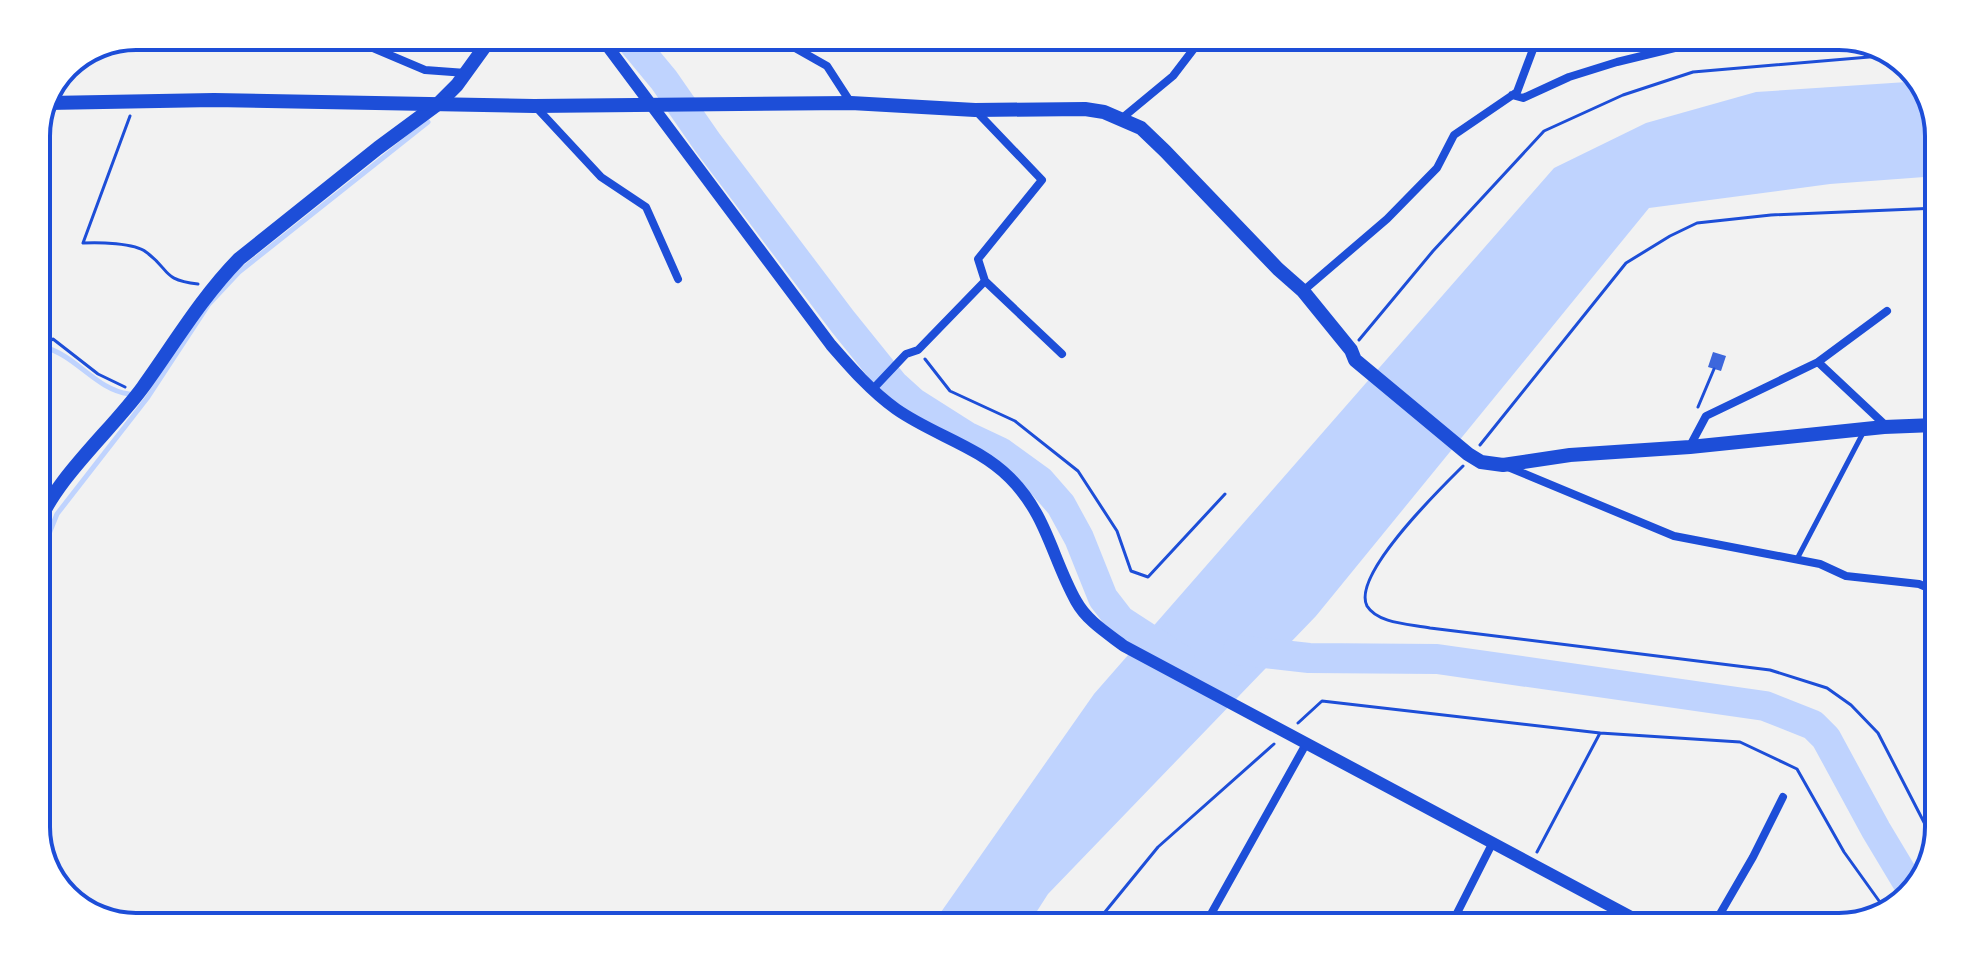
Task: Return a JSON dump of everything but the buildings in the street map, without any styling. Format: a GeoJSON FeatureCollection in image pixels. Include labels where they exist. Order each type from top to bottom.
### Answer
{"type":"FeatureCollection","features":[{"type":"Feature","properties":{"kind":"main road"},"geometry":{"type":"LineString","coordinates":[[50,502],[144,385],[214,286],[239,259],[439,103],[467,73],[483,50]]}},
{"type":"Feature","properties":{"kind":"main road"},"geometry":{"type":"LineString","coordinates":[[57,103],[214,100],[534,106],[851,103],[975,110],[1085,109],[1104,112],[1141,128],[1303,291],[1353,355],[1481,462],[1503,465],[1570,455],[1925,425]]}},
{"type":"Feature","properties":{"kind":"street"},"geometry":{"type":"LineString","coordinates":[[378,50],[425,70],[467,73]]}},
{"type":"Feature","properties":{"kind":"street"},"geometry":{"type":"LineString","coordinates":[[610,50],[831,345],[872,390],[897,410],[986,457],[1035,507],[1076,602],[1094,624],[1124,646],[1623,913]]}},
{"type":"Feature","properties":{"kind":"street"},"geometry":{"type":"LineString","coordinates":[[799,50],[827,66],[851,103]]}},
{"type":"Feature","properties":{"kind":"street"},"geometry":{"type":"LineString","coordinates":[[1121,119],[1173,76],[1193,50]]}},
{"type":"Feature","properties":{"kind":"street"},"geometry":{"type":"LineString","coordinates":[[1303,291],[1387,219],[1437,168],[1454,135],[1517,92],[1533,50]]}},
{"type":"Feature","properties":{"kind":"street"},"geometry":{"type":"LineString","coordinates":[[1512,95],[1523,98],[1569,77],[1666,50]]}},
{"type":"Feature","properties":{"kind":"street"},"geometry":{"type":"LineString","coordinates":[[534,106],[601,177],[646,207],[678,279]]}},
{"type":"Feature","properties":{"kind":"street"},"geometry":{"type":"LineString","coordinates":[[975,110],[1042,180],[978,259],[985,281],[1062,354]]}},
{"type":"Feature","properties":{"kind":"street"},"geometry":{"type":"LineString","coordinates":[[872,390],[906,354],[918,350],[985,281]]}},
{"type":"Feature","properties":{"kind":"street"},"geometry":{"type":"LineString","coordinates":[[1690,447],[1706,416],[1818,362],[1887,311]]}},
{"type":"Feature","properties":{"kind":"street"},"geometry":{"type":"LineString","coordinates":[[1818,362],[1884,427]]}},
{"type":"Feature","properties":{"kind":"street"},"geometry":{"type":"LineString","coordinates":[[1503,465],[1559,491],[1674,536],[1820,564],[1846,576],[1925,587]]}},
{"type":"Feature","properties":{"kind":"street"},"geometry":{"type":"LineString","coordinates":[[1212,913],[1306,744]]}},
{"type":"Feature","properties":{"kind":"street"},"geometry":{"type":"LineString","coordinates":[[1721,913],[1783,797]]}},
{"type":"Feature","properties":{"kind":"street"},"geometry":{"type":"LineString","coordinates":[[1457,913],[1492,844]]}},
{"type":"Feature","properties":{"kind":"lane"},"geometry":{"type":"LineString","coordinates":[[1797,559],[1865,429]]}},
{"type":"Feature","properties":{"kind":"path"},"geometry":{"type":"LineString","coordinates":[[1353,355],[1433,251],[1544,131],[1623,95],[1693,72],[1871,57]]}},
{"type":"Feature","properties":{"kind":"path"},"geometry":{"type":"LineString","coordinates":[[132,102],[129,123],[83,243],[101,242],[145,250],[176,282],[214,286]]}},
{"type":"Feature","properties":{"kind":"path"},"geometry":{"type":"LineString","coordinates":[[1925,209],[1771,215],[1697,223],[1626,263],[1470,455],[1410,521],[1374,568],[1365,588],[1367,605],[1380,618],[1430,628],[1770,670],[1827,688],[1851,705],[1878,733],[1925,824]]}},
{"type":"Feature","properties":{"kind":"path"},"geometry":{"type":"LineString","coordinates":[[50,341],[53,339],[115,384],[122,387],[144,385]]}},
{"type":"Feature","properties":{"kind":"path"},"geometry":{"type":"LineString","coordinates":[[918,350],[950,391],[1015,421],[1078,471],[1117,531],[1131,571],[1148,577],[1225,494]]}},
{"type":"Feature","properties":{"kind":"path"},"geometry":{"type":"LineString","coordinates":[[1104,913],[1158,847],[1322,701],[1600,733],[1740,742],[1797,769],[1844,852],[1880,902]]}},
{"type":"Feature","properties":{"kind":"path"},"geometry":{"type":"LineString","coordinates":[[1530,865],[1600,733]]}},
{"type":"Feature","properties":{"kind":"water"},"geometry":{"type":"Polygon","coordinates":[[[1906,82],[1916,98],[1923,119],[1925,177],[1830,184],[1649,208],[1316,616],[1048,894],[1036,913],[940,913],[1094,694],[1554,168],[1646,123],[1756,92],[1906,82]]]}},
{"type":"Feature","properties":{"kind":"waterway"},"geometry":{"type":"LineString","coordinates":[[639,50],[893,384],[914,403],[966,436],[1000,452],[1040,481],[1061,505],[1079,538],[1103,598],[1120,620],[1180,659]]}},
{"type":"Feature","properties":{"kind":"waterway"},"geometry":{"type":"LineString","coordinates":[[50,531],[57,514],[148,397],[209,304],[239,272],[428,122]]}},
{"type":"Feature","properties":{"kind":"waterway"},"geometry":{"type":"LineString","coordinates":[[50,349],[106,386],[129,394]]}},
{"type":"Feature","properties":{"kind":"waterway"},"geometry":{"type":"LineString","coordinates":[[1238,650],[1309,658],[1437,659],[1765,706],[1813,725],[1826,738],[1906,880]]}}]}
